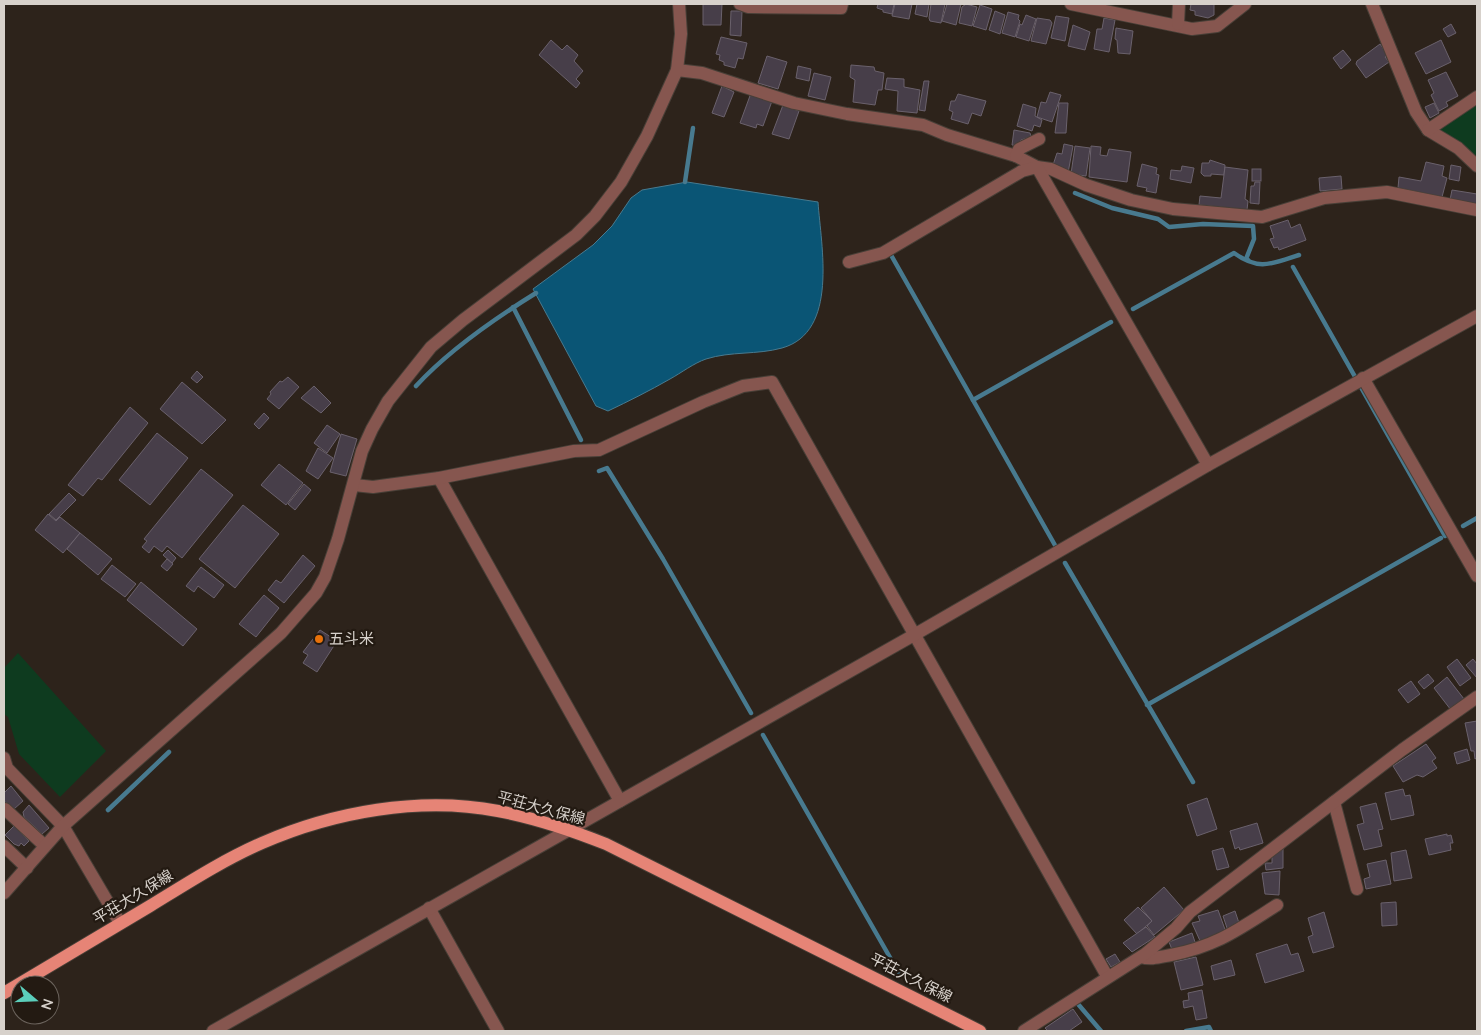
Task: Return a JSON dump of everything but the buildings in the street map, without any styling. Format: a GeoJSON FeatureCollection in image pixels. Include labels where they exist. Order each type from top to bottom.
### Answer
{"type":"FeatureCollection","features":[{"type":"Feature","properties":{"kind":"main road","name":"平荘大久保線"},"geometry":{"type":"LineString","coordinates":[[4,993],[221,864],[261,844],[299,829],[346,815],[380,810],[446,807],[496,811],[568,829],[647,863],[980,1031]]}},
{"type":"Feature","properties":{"kind":"street"},"geometry":{"type":"LineString","coordinates":[[4,893],[63,826],[271,642],[304,609],[325,577],[354,485],[362,451],[388,401],[413,367],[431,347],[463,320],[576,235],[595,216],[621,182],[647,136],[677,70],[681,34],[679,4]]}},
{"type":"Feature","properties":{"kind":"street"},"geometry":{"type":"LineString","coordinates":[[740,4],[748,6],[841,8],[842,4]]}},
{"type":"Feature","properties":{"kind":"street"},"geometry":{"type":"LineString","coordinates":[[1071,4],[1192,28],[1217,26],[1245,4]]}},
{"type":"Feature","properties":{"kind":"street"},"geometry":{"type":"LineString","coordinates":[[1178,24],[1179,4]]}},
{"type":"Feature","properties":{"kind":"street"},"geometry":{"type":"LineString","coordinates":[[1372,4],[1416,112],[1428,130],[1458,148],[1477,166]]}},
{"type":"Feature","properties":{"kind":"street"},"geometry":{"type":"LineString","coordinates":[[677,70],[702,73],[803,105],[847,114],[923,125],[947,135],[1016,156],[1038,167],[1051,169],[1086,185],[1131,200],[1172,209],[1262,217],[1324,198],[1387,192],[1477,210]]}},
{"type":"Feature","properties":{"kind":"street"},"geometry":{"type":"LineString","coordinates":[[1428,130],[1477,97]]}},
{"type":"Feature","properties":{"kind":"street"},"geometry":{"type":"LineString","coordinates":[[1016,156],[1019,149],[1039,139]]}},
{"type":"Feature","properties":{"kind":"street"},"geometry":{"type":"LineString","coordinates":[[849,262],[883,252],[1022,171],[1038,167]]}},
{"type":"Feature","properties":{"kind":"street"},"geometry":{"type":"LineString","coordinates":[[1038,167],[1208,465]]}},
{"type":"Feature","properties":{"kind":"street"},"geometry":{"type":"LineString","coordinates":[[213,1031],[914,635],[1208,465],[1477,316]]}},
{"type":"Feature","properties":{"kind":"street"},"geometry":{"type":"LineString","coordinates":[[1363,378],[1477,576]]}},
{"type":"Feature","properties":{"kind":"street"},"geometry":{"type":"LineString","coordinates":[[354,485],[373,487],[439,478],[574,451],[599,450],[703,402],[743,386],[772,382],[1107,976]]}},
{"type":"Feature","properties":{"kind":"street"},"geometry":{"type":"LineString","coordinates":[[439,478],[620,801]]}},
{"type":"Feature","properties":{"kind":"street"},"geometry":{"type":"LineString","coordinates":[[1024,1031],[1107,976],[1141,957],[1176,928],[1190,912],[1334,802],[1477,697]]}},
{"type":"Feature","properties":{"kind":"street"},"geometry":{"type":"LineString","coordinates":[[4,758],[7,768],[63,826],[120,923]]}},
{"type":"Feature","properties":{"kind":"street"},"geometry":{"type":"LineString","coordinates":[[1334,802],[1358,888]]}},
{"type":"Feature","properties":{"kind":"street"},"geometry":{"type":"LineString","coordinates":[[5,809],[45,846]]}},
{"type":"Feature","properties":{"kind":"street"},"geometry":{"type":"LineString","coordinates":[[4,846],[27,868]]}},
{"type":"Feature","properties":{"kind":"street"},"geometry":{"type":"LineString","coordinates":[[1141,957],[1149,960],[1197,950],[1221,940],[1277,905]]}},
{"type":"Feature","properties":{"kind":"street"},"geometry":{"type":"LineString","coordinates":[[429,908],[498,1031]]}},
{"type":"Feature","properties":{"kind":"green space"},"geometry":{"type":"Polygon","coordinates":[[[1477,102],[1477,162],[1433,130],[1477,102]]]}},
{"type":"Feature","properties":{"kind":"green space"},"geometry":{"type":"Polygon","coordinates":[[[18,653],[106,751],[60,797],[19,754],[8,717],[4,714],[4,668],[18,653]]]}},
{"type":"Feature","properties":{"kind":"water"},"geometry":{"type":"Polygon","coordinates":[[[687,182],[818,202],[823,263],[819,306],[812,325],[800,339],[782,348],[706,359],[608,411],[596,406],[533,289],[593,245],[612,226],[631,198],[642,190],[687,182]]]}},
{"type":"Feature","properties":{"kind":"waterway"},"geometry":{"type":"LineString","coordinates":[[685,182],[693,128]]}},
{"type":"Feature","properties":{"kind":"waterway"},"geometry":{"type":"LineString","coordinates":[[1075,193],[1112,208],[1158,219],[1169,227],[1203,224],[1253,226],[1254,239],[1246,259],[1248,260]]}},
{"type":"Feature","properties":{"kind":"waterway"},"geometry":{"type":"LineString","coordinates":[[1133,309],[1234,253],[1243,259],[1258,264],[1273,263],[1299,255]]}},
{"type":"Feature","properties":{"kind":"waterway"},"geometry":{"type":"LineString","coordinates":[[891,255],[1056,547]]}},
{"type":"Feature","properties":{"kind":"waterway"},"geometry":{"type":"LineString","coordinates":[[1293,267],[1445,536]]}},
{"type":"Feature","properties":{"kind":"waterway"},"geometry":{"type":"LineString","coordinates":[[416,386],[443,360],[473,336],[504,313],[536,293]]}},
{"type":"Feature","properties":{"kind":"waterway"},"geometry":{"type":"LineString","coordinates":[[513,307],[581,440]]}},
{"type":"Feature","properties":{"kind":"waterway"},"geometry":{"type":"LineString","coordinates":[[973,400],[1111,322]]}},
{"type":"Feature","properties":{"kind":"waterway"},"geometry":{"type":"LineString","coordinates":[[599,471],[607,468],[663,559],[751,713]]}},
{"type":"Feature","properties":{"kind":"waterway"},"geometry":{"type":"LineString","coordinates":[[1463,526],[1477,518]]}},
{"type":"Feature","properties":{"kind":"waterway"},"geometry":{"type":"LineString","coordinates":[[1147,705],[1441,538]]}},
{"type":"Feature","properties":{"kind":"waterway"},"geometry":{"type":"LineString","coordinates":[[1065,563],[1193,782]]}},
{"type":"Feature","properties":{"kind":"waterway"},"geometry":{"type":"LineString","coordinates":[[763,735],[900,975]]}},
{"type":"Feature","properties":{"kind":"waterway"},"geometry":{"type":"LineString","coordinates":[[108,810],[169,752]]}},
{"type":"Feature","properties":{"kind":"waterway"},"geometry":{"type":"LineString","coordinates":[[1078,1004],[1101,1031]]}},
{"type":"Feature","properties":{"kind":"waterway"},"geometry":{"type":"LineString","coordinates":[[1186,1031],[1209,1027],[1211,1031]]}},
{"type":"Feature","properties":{"kind":"place","name":"五斗米"},"geometry":{"type":"Point","coordinates":[319,639]}}]}
